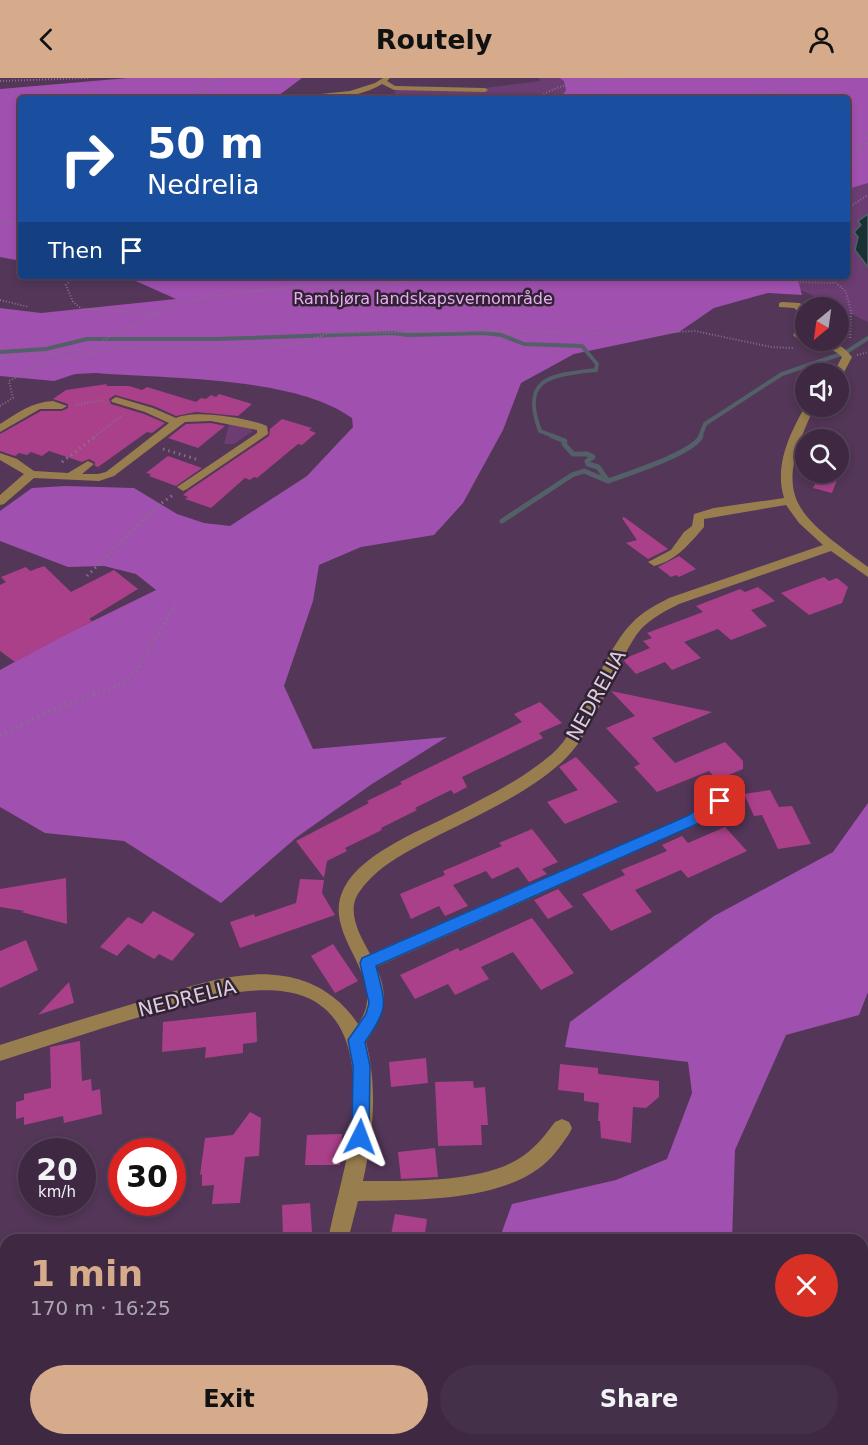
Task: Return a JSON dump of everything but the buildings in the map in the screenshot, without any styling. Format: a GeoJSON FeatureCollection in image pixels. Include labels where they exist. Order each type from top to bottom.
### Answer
{"type":"FeatureCollection","features":[{"type":"Feature","properties":{"kind":"street"},"geometry":{"type":"LineString","coordinates":[[349,86],[382,82],[394,88],[486,90]]}},
{"type":"Feature","properties":{"kind":"street"},"geometry":{"type":"LineString","coordinates":[[319,96],[357,91],[382,82]]}},
{"type":"Feature","properties":{"kind":"street"},"geometry":{"type":"LineString","coordinates":[[356,96],[366,93],[382,82]]}},
{"type":"Feature","properties":{"kind":"street"},"geometry":{"type":"LineString","coordinates":[[782,305],[795,305]]}},
{"type":"Feature","properties":{"kind":"street"},"geometry":{"type":"LineString","coordinates":[[111,400],[153,412],[175,422]]}},
{"type":"Feature","properties":{"kind":"street"},"geometry":{"type":"LineString","coordinates":[[0,429],[39,404],[50,403],[62,406]]}},
{"type":"Feature","properties":{"kind":"street"},"geometry":{"type":"LineString","coordinates":[[804,417],[795,435],[786,462],[786,490],[789,501],[809,526],[868,573]]}},
{"type":"Feature","properties":{"kind":"street"},"geometry":{"type":"LineString","coordinates":[[0,501],[31,474],[67,472],[99,478],[110,474],[175,422],[192,418],[211,418],[263,428],[262,435],[183,487]]}},
{"type":"Feature","properties":{"kind":"street"},"geometry":{"type":"LineString","coordinates":[[0,456],[13,461],[31,474]]}},
{"type":"Feature","properties":{"kind":"street"},"geometry":{"type":"LineString","coordinates":[[67,472],[88,464]]}},
{"type":"Feature","properties":{"kind":"street"},"geometry":{"type":"LineString","coordinates":[[654,562],[675,553],[688,535],[698,527],[698,517],[714,512],[789,501]]}},
{"type":"Feature","properties":{"kind":"street","name":"NEDRELIA"},"geometry":{"type":"LineString","coordinates":[[356,1040],[373,1017],[377,1003],[368,963],[348,930],[343,907],[349,892],[360,879],[379,862],[403,847],[480,807],[559,757],[577,732],[639,621],[674,601],[833,546]]}},
{"type":"Feature","properties":{"kind":"street"},"geometry":{"type":"LineString","coordinates":[[368,963],[692,820],[720,801]]}},
{"type":"Feature","properties":{"kind":"street","name":"NEDRELIA"},"geometry":{"type":"LineString","coordinates":[[0,1053],[184,996],[240,984],[275,982],[302,988],[321,997],[341,1014],[356,1040],[362,1066],[362,1125],[339,1234]]}},
{"type":"Feature","properties":{"kind":"street"},"geometry":{"type":"LineString","coordinates":[[350,1191],[407,1191],[469,1183],[512,1173],[540,1155],[562,1128]]}},
{"type":"Feature","properties":{"kind":"path"},"geometry":{"type":"LineString","coordinates":[[0,81],[88,78]]}},
{"type":"Feature","properties":{"kind":"path"},"geometry":{"type":"LineString","coordinates":[[194,96],[211,81],[216,80],[207,78]]}},
{"type":"Feature","properties":{"kind":"path"},"geometry":{"type":"LineString","coordinates":[[540,96],[559,88],[588,81],[629,78]]}},
{"type":"Feature","properties":{"kind":"path"},"geometry":{"type":"LineString","coordinates":[[757,96],[776,92],[793,78]]}},
{"type":"Feature","properties":{"kind":"path"},"geometry":{"type":"LineString","coordinates":[[857,147],[868,132]]}},
{"type":"Feature","properties":{"kind":"path"},"geometry":{"type":"LineString","coordinates":[[850,151],[868,143]]}},
{"type":"Feature","properties":{"kind":"path"},"geometry":{"type":"LineString","coordinates":[[857,147],[868,156]]}},
{"type":"Feature","properties":{"kind":"path"},"geometry":{"type":"LineString","coordinates":[[850,159],[868,166]]}},
{"type":"Feature","properties":{"kind":"path"},"geometry":{"type":"LineString","coordinates":[[850,207],[868,195]]}},
{"type":"Feature","properties":{"kind":"path"},"geometry":{"type":"LineString","coordinates":[[0,220],[18,222]]}},
{"type":"Feature","properties":{"kind":"path"},"geometry":{"type":"LineString","coordinates":[[72,279],[66,285],[70,299],[76,307],[87,311],[158,312]]}},
{"type":"Feature","properties":{"kind":"path"},"geometry":{"type":"LineString","coordinates":[[93,353],[110,335],[138,324],[158,312],[206,297],[298,286],[369,286],[457,279]]}},
{"type":"Feature","properties":{"kind":"path"},"geometry":{"type":"LineString","coordinates":[[784,279],[790,282],[834,283]]}},
{"type":"Feature","properties":{"kind":"path"},"geometry":{"type":"LineString","coordinates":[[831,279],[846,292],[847,297]]}},
{"type":"Feature","properties":{"kind":"path"},"geometry":{"type":"LineString","coordinates":[[0,300],[29,307]]}},
{"type":"Feature","properties":{"kind":"path"},"geometry":{"type":"LineString","coordinates":[[849,303],[851,339],[849,341]]}},
{"type":"Feature","properties":{"kind":"path"},"geometry":{"type":"LineString","coordinates":[[0,406],[13,398],[8,385],[14,377],[42,364],[120,348],[261,347],[298,344],[329,333],[434,331],[633,334],[695,331],[771,347],[795,344]]}},
{"type":"Feature","properties":{"kind":"path"},"geometry":{"type":"LineString","coordinates":[[0,358],[79,350],[93,353]]}},
{"type":"Feature","properties":{"kind":"path"},"geometry":{"type":"LineString","coordinates":[[62,406],[69,407],[111,400]]}},
{"type":"Feature","properties":{"kind":"path"},"geometry":{"type":"LineString","coordinates":[[67,472],[58,464],[123,415],[153,412]]}},
{"type":"Feature","properties":{"kind":"path"},"geometry":{"type":"LineString","coordinates":[[148,445],[217,464]]}},
{"type":"Feature","properties":{"kind":"path"},"geometry":{"type":"LineString","coordinates":[[87,576],[156,507],[183,487]]}},
{"type":"Feature","properties":{"kind":"path"},"geometry":{"type":"LineString","coordinates":[[0,736],[43,714],[122,684],[135,673],[178,600]]}},
{"type":"Feature","properties":{"kind":"shaded area"},"geometry":{"type":"Polygon","coordinates":[[[539,78],[868,78],[868,322],[849,313],[849,297],[816,297],[778,279],[850,279],[850,96],[394,96],[395,91],[402,88],[477,89],[540,81],[539,78]]]}},
{"type":"Feature","properties":{"kind":"shaded area"},"geometry":{"type":"Polygon","coordinates":[[[868,214],[868,267],[855,250],[858,237],[854,232],[861,225],[858,221],[868,214]]]}},
{"type":"Feature","properties":{"kind":"shaded area"},"geometry":{"type":"Polygon","coordinates":[[[132,279],[507,279],[153,283],[132,279]]]}},
{"type":"Feature","properties":{"kind":"shaded area"},"geometry":{"type":"Polygon","coordinates":[[[229,423],[250,428],[253,431],[234,444],[224,444],[229,423]]]}},
{"type":"Feature","properties":{"kind":"green space"},"geometry":{"type":"Polygon","coordinates":[[[128,78],[302,78],[278,96],[18,96],[18,260],[0,257],[0,89],[128,78]]]}},
{"type":"Feature","properties":{"kind":"green space"},"geometry":{"type":"Polygon","coordinates":[[[560,78],[868,78],[868,183],[850,188],[850,96],[562,96],[566,90],[564,81],[560,78]]]}},
{"type":"Feature","properties":{"kind":"green space","name":"Rambjøra landskapsvernområde"},"geometry":{"type":"Polygon","coordinates":[[[131,279],[798,279],[802,295],[768,293],[714,308],[679,332],[574,354],[521,383],[503,430],[463,503],[434,535],[361,547],[319,565],[313,601],[284,686],[313,749],[447,737],[372,784],[297,837],[221,903],[124,841],[45,833],[0,807],[0,670],[52,641],[156,590],[136,574],[104,566],[68,567],[0,541],[0,511],[32,488],[65,486],[134,488],[177,514],[204,523],[230,526],[307,476],[353,427],[352,418],[327,404],[298,394],[264,387],[193,379],[96,373],[75,374],[54,381],[0,376],[0,308],[41,313],[176,299],[131,279]]]}},
{"type":"Feature","properties":{"kind":"green space"},"geometry":{"type":"Polygon","coordinates":[[[868,803],[868,992],[859,1015],[786,1035],[735,1150],[732,1234],[501,1234],[512,1204],[616,1180],[667,1159],[692,1093],[688,1062],[565,1047],[570,1022],[714,916],[833,852],[868,803]]]}},
{"type":"Feature","properties":{"kind":"waterway"},"geometry":{"type":"LineString","coordinates":[[0,352],[46,349],[87,339],[216,339],[393,333],[408,335],[484,333],[501,335],[524,344],[582,346],[597,364],[596,370],[553,377],[537,389],[534,399],[540,431],[556,437]]}},
{"type":"Feature","properties":{"kind":"waterway"},"geometry":{"type":"LineString","coordinates":[[849,350],[868,338]]}},
{"type":"Feature","properties":{"kind":"waterway"},"geometry":{"type":"LineString","coordinates":[[700,437],[705,424],[782,374],[841,354]]}},
{"type":"Feature","properties":{"kind":"waterway"},"geometry":{"type":"LineString","coordinates":[[552,436],[565,441],[564,444],[573,454],[587,454],[593,457],[587,461],[588,464],[598,467],[608,481]]}},
{"type":"Feature","properties":{"kind":"waterway"},"geometry":{"type":"LineString","coordinates":[[608,481],[674,456],[696,443],[701,436]]}},
{"type":"Feature","properties":{"kind":"waterway"},"geometry":{"type":"LineString","coordinates":[[502,521],[572,475],[584,471],[608,481]]}},
{"type":"Feature","properties":{"kind":"route"},"geometry":{"type":"LineString","coordinates":[[360,1137],[362,1066],[356,1040],[373,1017],[377,1003],[368,963],[692,820],[720,801]]}}]}
